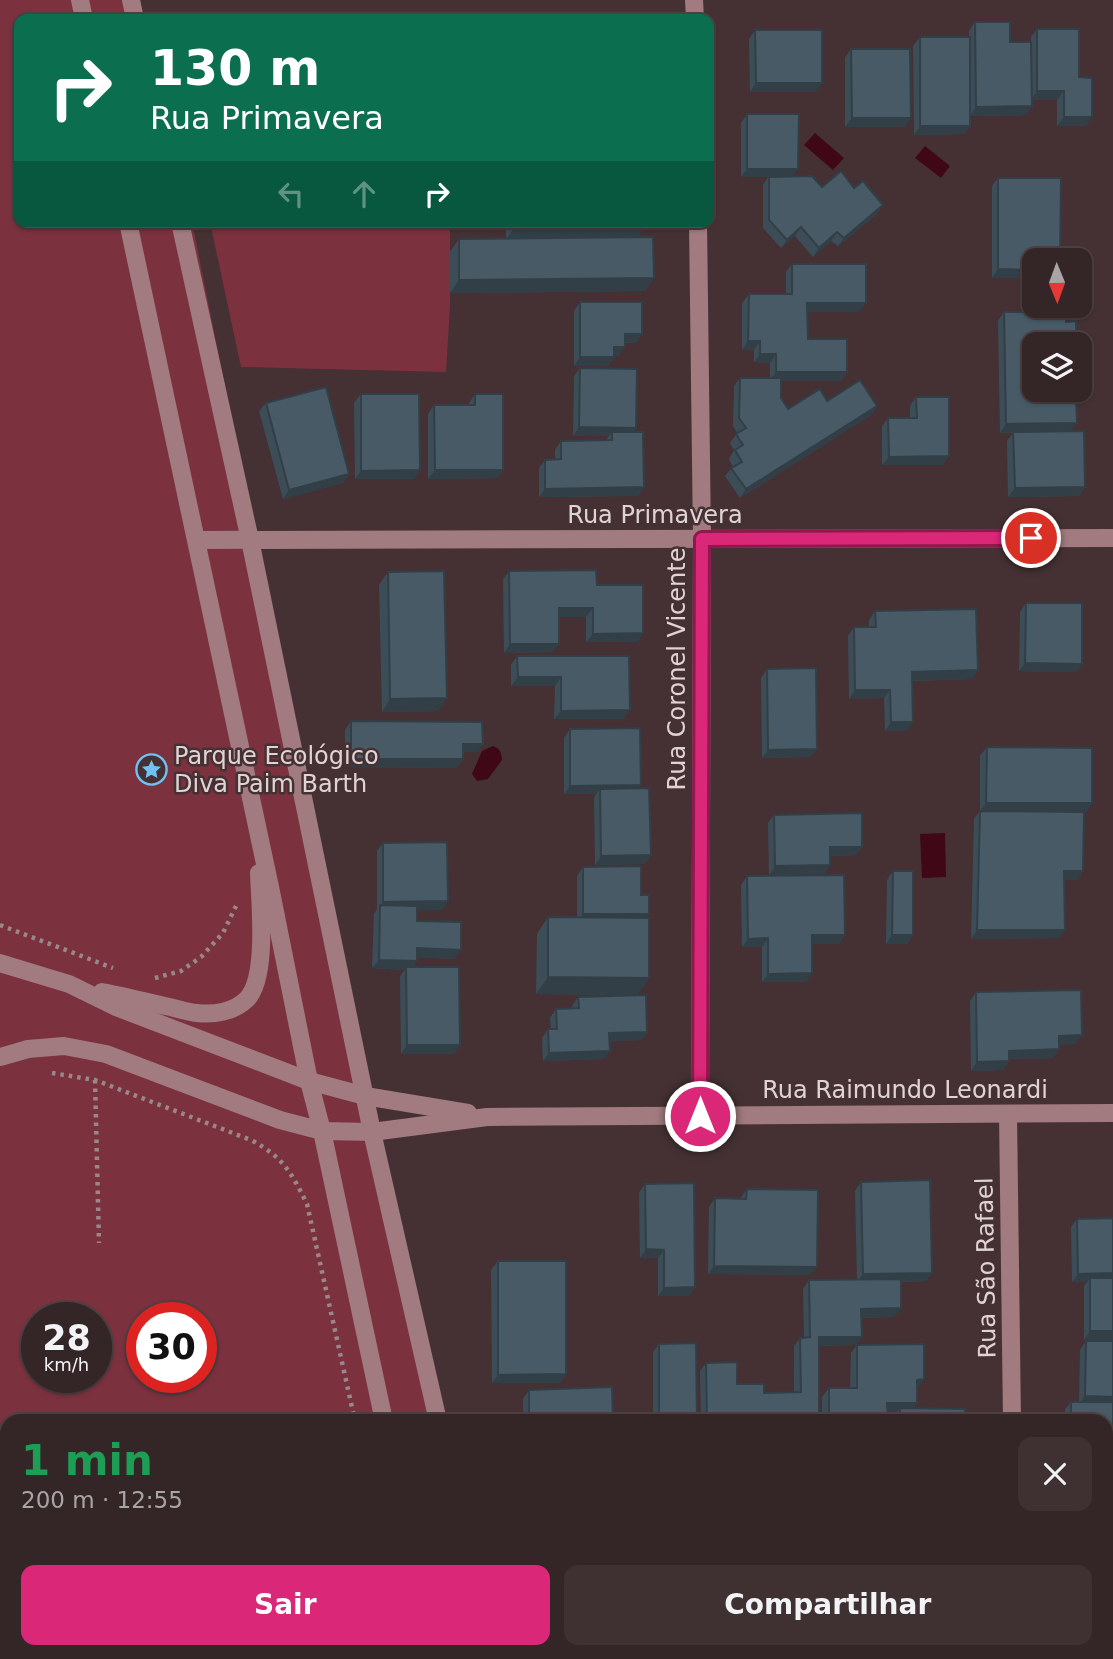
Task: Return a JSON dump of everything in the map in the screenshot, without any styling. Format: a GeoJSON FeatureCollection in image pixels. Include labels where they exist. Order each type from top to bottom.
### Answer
{"type":"FeatureCollection","features":[{"type":"Feature","properties":{"kind":"street"},"geometry":{"type":"LineString","coordinates":[[129,228],[271,887],[309,1081],[383,1414]]}},
{"type":"Feature","properties":{"kind":"street"},"geometry":{"type":"LineString","coordinates":[[181,228],[250,540],[372,1132],[436,1414]]}},
{"type":"Feature","properties":{"kind":"street","name":"Rua Coronel Vicente"},"geometry":{"type":"LineString","coordinates":[[698,228],[702,539],[700,1116]]}},
{"type":"Feature","properties":{"kind":"street","name":"Rua Primavera"},"geometry":{"type":"LineString","coordinates":[[197,540],[1113,538]]}},
{"type":"Feature","properties":{"kind":"street"},"geometry":{"type":"LineString","coordinates":[[0,963],[69,984],[196,1013],[220,1013],[234,1009],[247,999],[255,987],[260,957],[257,827]]}},
{"type":"Feature","properties":{"kind":"street","name":"Rua Raimundo Leonardi"},"geometry":{"type":"LineString","coordinates":[[69,984],[116,1007],[309,1081],[365,1096],[487,1117]]}},
{"type":"Feature","properties":{"kind":"street","name":"Rua Raimundo Leonardi"},"geometry":{"type":"LineString","coordinates":[[0,1057],[28,1049],[64,1046],[107,1054],[279,1120],[322,1131],[372,1132],[487,1117],[1113,1113]]}},
{"type":"Feature","properties":{"kind":"street","name":"Rua São Rafael"},"geometry":{"type":"LineString","coordinates":[[1008,1114],[1012,1414]]}},
{"type":"Feature","properties":{"kind":"path"},"geometry":{"type":"LineString","coordinates":[[144,976],[157,978],[181,971],[201,957],[223,933],[239,899]]}},
{"type":"Feature","properties":{"kind":"path"},"geometry":{"type":"LineString","coordinates":[[0,925],[118,970]]}},
{"type":"Feature","properties":{"kind":"path"},"geometry":{"type":"LineString","coordinates":[[43,1072],[70,1074],[95,1080],[251,1140],[270,1150],[281,1160],[307,1204],[353,1414]]}},
{"type":"Feature","properties":{"kind":"path"},"geometry":{"type":"LineString","coordinates":[[95,1080],[99,1243]]}},
{"type":"Feature","properties":{"kind":"shaded area","name":"Parque Ecológico Diva Paim Barth"},"geometry":{"type":"Polygon","coordinates":[[[0,0],[136,0],[140,14],[14,14],[14,228],[193,228],[432,1414],[0,1414],[0,0]]]}},
{"type":"Feature","properties":{"kind":"shaded area"},"geometry":{"type":"Polygon","coordinates":[[[815,133],[844,158],[833,170],[804,145],[815,133]]]}},
{"type":"Feature","properties":{"kind":"shaded area"},"geometry":{"type":"Polygon","coordinates":[[[925,146],[950,166],[941,178],[915,158],[925,146]]]}},
{"type":"Feature","properties":{"kind":"shaded area"},"geometry":{"type":"Polygon","coordinates":[[[211,228],[450,228],[450,306],[446,372],[241,367],[211,228]]]}},
{"type":"Feature","properties":{"kind":"shaded area"},"geometry":{"type":"Polygon","coordinates":[[[493,746],[500,751],[502,760],[488,779],[477,781],[472,774],[482,751],[493,746]]]}},
{"type":"Feature","properties":{"kind":"shaded area"},"geometry":{"type":"Polygon","coordinates":[[[945,833],[946,877],[922,878],[920,834],[945,833]]]}},
{"type":"Feature","properties":{"kind":"building"},"geometry":{"type":"Polygon","coordinates":[[[975,22],[1010,22],[1010,42],[1031,42],[1032,106],[976,107],[975,22]]]}},
{"type":"Feature","properties":{"kind":"building"},"geometry":{"type":"Polygon","coordinates":[[[1037,29],[1079,29],[1079,77],[1092,78],[1092,117],[1064,117],[1064,91],[1037,91],[1037,29]]]}},
{"type":"Feature","properties":{"kind":"building"},"geometry":{"type":"Polygon","coordinates":[[[755,30],[822,30],[822,83],[756,83],[755,30]]]}},
{"type":"Feature","properties":{"kind":"building"},"geometry":{"type":"Polygon","coordinates":[[[920,37],[970,37],[970,126],[920,126],[920,37]]]}},
{"type":"Feature","properties":{"kind":"building"},"geometry":{"type":"Polygon","coordinates":[[[851,49],[910,49],[911,118],[852,118],[851,49]]]}},
{"type":"Feature","properties":{"kind":"building"},"geometry":{"type":"Polygon","coordinates":[[[747,114],[799,114],[798,169],[747,169],[747,114]]]}},
{"type":"Feature","properties":{"kind":"building"},"geometry":{"type":"Polygon","coordinates":[[[841,171],[854,188],[863,181],[883,205],[844,238],[837,232],[819,248],[801,227],[787,240],[769,220],[769,177],[812,176],[822,187],[841,171]]]}},
{"type":"Feature","properties":{"kind":"building"},"geometry":{"type":"Polygon","coordinates":[[[998,178],[1061,178],[1060,248],[1022,248],[1022,270],[998,269],[998,178]]]}},
{"type":"Feature","properties":{"kind":"building"},"geometry":{"type":"Polygon","coordinates":[[[653,237],[654,278],[459,280],[459,239],[653,237]]]}},
{"type":"Feature","properties":{"kind":"building"},"geometry":{"type":"Polygon","coordinates":[[[792,264],[866,264],[866,303],[807,303],[808,339],[847,339],[847,372],[776,372],[776,354],[760,354],[760,341],[748,341],[749,294],[792,294],[792,264]]]}},
{"type":"Feature","properties":{"kind":"building"},"geometry":{"type":"Polygon","coordinates":[[[580,302],[642,302],[642,334],[625,334],[625,347],[614,347],[614,357],[580,357],[580,302]]]}},
{"type":"Feature","properties":{"kind":"building"},"geometry":{"type":"Polygon","coordinates":[[[1004,312],[1022,312],[1022,318],[1066,318],[1066,322],[1076,321],[1076,332],[1022,332],[1022,402],[1076,402],[1077,423],[1006,424],[1004,312]]]}},
{"type":"Feature","properties":{"kind":"building"},"geometry":{"type":"Polygon","coordinates":[[[580,368],[637,369],[636,428],[579,427],[580,368]]]}},
{"type":"Feature","properties":{"kind":"building"},"geometry":{"type":"Polygon","coordinates":[[[740,378],[781,378],[781,398],[788,409],[820,389],[827,401],[860,380],[877,406],[746,489],[731,468],[742,462],[735,450],[743,445],[736,434],[746,428],[739,418],[740,378]]]}},
{"type":"Feature","properties":{"kind":"building"},"geometry":{"type":"Polygon","coordinates":[[[326,387],[349,474],[289,490],[266,403],[326,387]]]}},
{"type":"Feature","properties":{"kind":"building"},"geometry":{"type":"Polygon","coordinates":[[[361,394],[419,394],[420,470],[361,471],[361,394]]]}},
{"type":"Feature","properties":{"kind":"building"},"geometry":{"type":"Polygon","coordinates":[[[475,394],[503,394],[503,470],[435,470],[434,405],[475,405],[475,394]]]}},
{"type":"Feature","properties":{"kind":"building"},"geometry":{"type":"Polygon","coordinates":[[[916,397],[949,397],[949,456],[889,457],[888,418],[917,418],[916,397]]]}},
{"type":"Feature","properties":{"kind":"building"},"geometry":{"type":"Polygon","coordinates":[[[1084,431],[1085,487],[1015,488],[1013,432],[1084,431]]]}},
{"type":"Feature","properties":{"kind":"building"},"geometry":{"type":"Polygon","coordinates":[[[612,432],[643,432],[644,487],[545,489],[545,460],[561,459],[561,441],[612,440],[612,432]]]}},
{"type":"Feature","properties":{"kind":"building"},"geometry":{"type":"Polygon","coordinates":[[[596,570],[597,585],[643,585],[643,633],[593,634],[593,608],[559,608],[559,644],[510,644],[509,571],[596,570]]]}},
{"type":"Feature","properties":{"kind":"building"},"geometry":{"type":"Polygon","coordinates":[[[444,571],[447,698],[390,699],[388,572],[444,571]]]}},
{"type":"Feature","properties":{"kind":"building"},"geometry":{"type":"Polygon","coordinates":[[[1026,603],[1082,603],[1082,664],[1025,663],[1026,603]]]}},
{"type":"Feature","properties":{"kind":"building"},"geometry":{"type":"Polygon","coordinates":[[[976,609],[978,670],[912,672],[913,722],[891,722],[890,690],[855,690],[854,627],[876,627],[875,611],[976,609]]]}},
{"type":"Feature","properties":{"kind":"building"},"geometry":{"type":"Polygon","coordinates":[[[517,656],[629,656],[630,710],[561,711],[561,677],[518,677],[517,656]]]}},
{"type":"Feature","properties":{"kind":"building"},"geometry":{"type":"Polygon","coordinates":[[[816,668],[817,749],[768,750],[767,669],[816,668]]]}},
{"type":"Feature","properties":{"kind":"building"},"geometry":{"type":"Polygon","coordinates":[[[351,721],[482,722],[483,744],[463,744],[463,759],[351,759],[351,721]]]}},
{"type":"Feature","properties":{"kind":"building"},"geometry":{"type":"Polygon","coordinates":[[[640,728],[641,785],[570,786],[570,729],[640,728]]]}},
{"type":"Feature","properties":{"kind":"building"},"geometry":{"type":"Polygon","coordinates":[[[987,747],[1092,748],[1092,803],[986,803],[987,747]]]}},
{"type":"Feature","properties":{"kind":"building"},"geometry":{"type":"Polygon","coordinates":[[[649,788],[651,855],[601,856],[600,789],[649,788]]]}},
{"type":"Feature","properties":{"kind":"building"},"geometry":{"type":"Polygon","coordinates":[[[980,811],[1084,812],[1083,871],[1064,871],[1065,930],[977,930],[980,811]]]}},
{"type":"Feature","properties":{"kind":"building"},"geometry":{"type":"Polygon","coordinates":[[[862,813],[862,847],[830,847],[830,865],[775,866],[774,815],[862,813]]]}},
{"type":"Feature","properties":{"kind":"building"},"geometry":{"type":"Polygon","coordinates":[[[447,842],[448,901],[383,902],[383,843],[447,842]]]}},
{"type":"Feature","properties":{"kind":"building"},"geometry":{"type":"Polygon","coordinates":[[[641,866],[641,895],[649,895],[649,914],[583,914],[583,867],[641,866]]]}},
{"type":"Feature","properties":{"kind":"building"},"geometry":{"type":"Polygon","coordinates":[[[893,871],[913,871],[913,935],[892,935],[893,871]]]}},
{"type":"Feature","properties":{"kind":"building"},"geometry":{"type":"Polygon","coordinates":[[[844,875],[845,935],[812,935],[812,973],[768,974],[768,938],[748,939],[747,876],[844,875]]]}},
{"type":"Feature","properties":{"kind":"building"},"geometry":{"type":"Polygon","coordinates":[[[380,905],[417,906],[417,921],[461,922],[461,950],[417,948],[417,961],[379,960],[380,905]]]}},
{"type":"Feature","properties":{"kind":"building"},"geometry":{"type":"Polygon","coordinates":[[[548,917],[649,918],[649,978],[548,977],[548,917]]]}},
{"type":"Feature","properties":{"kind":"building"},"geometry":{"type":"Polygon","coordinates":[[[406,967],[459,967],[460,1045],[407,1045],[406,967]]]}},
{"type":"Feature","properties":{"kind":"building"},"geometry":{"type":"Polygon","coordinates":[[[1081,990],[1082,1035],[1059,1036],[1059,1049],[1009,1051],[1009,1061],[977,1062],[976,992],[1081,990]]]}},
{"type":"Feature","properties":{"kind":"building"},"geometry":{"type":"Polygon","coordinates":[[[646,995],[647,1032],[609,1033],[610,1051],[549,1053],[548,1029],[557,1029],[556,1009],[579,1008],[578,997],[646,995]]]}},
{"type":"Feature","properties":{"kind":"building"},"geometry":{"type":"Polygon","coordinates":[[[930,1180],[932,1273],[863,1274],[861,1182],[930,1180]]]}},
{"type":"Feature","properties":{"kind":"building"},"geometry":{"type":"Polygon","coordinates":[[[694,1183],[695,1287],[664,1288],[664,1250],[646,1249],[645,1184],[694,1183]]]}},
{"type":"Feature","properties":{"kind":"building"},"geometry":{"type":"Polygon","coordinates":[[[747,1189],[818,1190],[817,1267],[714,1266],[715,1198],[746,1199],[747,1189]]]}},
{"type":"Feature","properties":{"kind":"building"},"geometry":{"type":"Polygon","coordinates":[[[1113,1218],[1113,1273],[1078,1274],[1077,1219],[1113,1218]]]}},
{"type":"Feature","properties":{"kind":"building"},"geometry":{"type":"Polygon","coordinates":[[[498,1261],[566,1261],[566,1374],[498,1375],[498,1261]]]}},
{"type":"Feature","properties":{"kind":"building"},"geometry":{"type":"Polygon","coordinates":[[[1090,1278],[1113,1278],[1113,1331],[1090,1331],[1090,1278]]]}},
{"type":"Feature","properties":{"kind":"building"},"geometry":{"type":"Polygon","coordinates":[[[901,1279],[901,1308],[861,1309],[862,1337],[819,1337],[819,1414],[707,1414],[706,1363],[737,1362],[737,1384],[764,1384],[764,1393],[801,1392],[800,1338],[810,1337],[809,1280],[901,1279]]]}},
{"type":"Feature","properties":{"kind":"building"},"geometry":{"type":"Polygon","coordinates":[[[1086,1341],[1113,1341],[1113,1397],[1085,1396],[1086,1341]]]}},
{"type":"Feature","properties":{"kind":"building"},"geometry":{"type":"Polygon","coordinates":[[[696,1343],[697,1414],[644,1414],[659,1413],[659,1344],[696,1343]]]}},
{"type":"Feature","properties":{"kind":"building"},"geometry":{"type":"Polygon","coordinates":[[[924,1344],[924,1379],[917,1380],[917,1403],[887,1403],[888,1414],[829,1414],[829,1388],[857,1388],[857,1345],[924,1344]]]}},
{"type":"Feature","properties":{"kind":"building"},"geometry":{"type":"Polygon","coordinates":[[[612,1387],[613,1414],[529,1414],[529,1390],[612,1387]]]}},
{"type":"Feature","properties":{"kind":"building"},"geometry":{"type":"Polygon","coordinates":[[[1071,1402],[1113,1402],[1113,1414],[1071,1414],[1071,1402]]]}},
{"type":"Feature","properties":{"kind":"building"},"geometry":{"type":"Polygon","coordinates":[[[900,1408],[965,1409],[965,1414],[900,1414],[900,1408]]]}},
{"type":"Feature","properties":{"kind":"place","name":"Parque Ecológico Diva Paim Barth"},"geometry":{"type":"Point","coordinates":[151,770]}},
{"type":"Feature","properties":{"kind":"route"},"geometry":{"type":"LineString","coordinates":[[700,1116],[702,539],[1031,538]]}}]}
